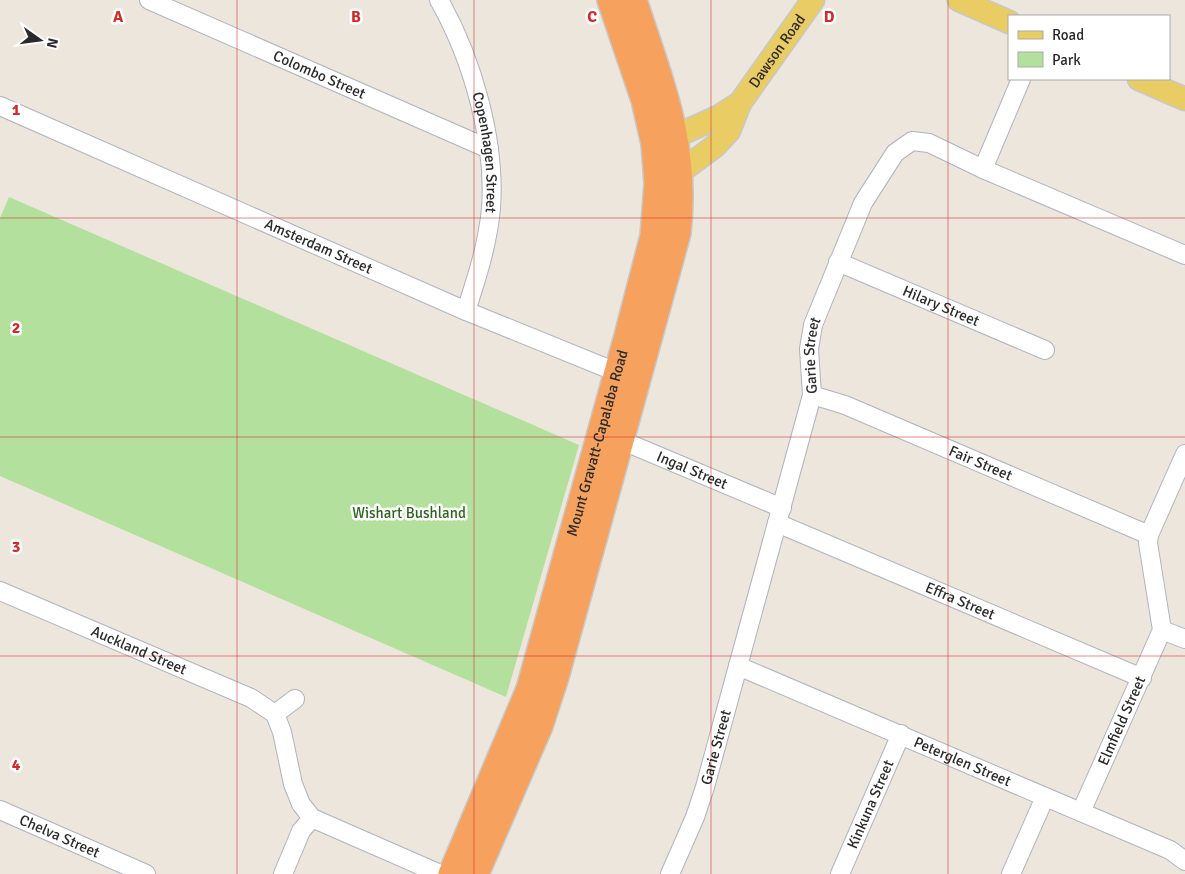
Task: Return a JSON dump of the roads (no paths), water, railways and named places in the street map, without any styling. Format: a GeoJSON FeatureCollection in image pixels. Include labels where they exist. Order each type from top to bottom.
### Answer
{"type":"FeatureCollection","features":[{"type":"Feature","properties":{"kind":"highway","name":"Mount Gravatt-Capalaba Road"},"geometry":{"type":"LineString","coordinates":[[610,0],[668,170]]}},
{"type":"Feature","properties":{"kind":"highway","name":"Mount Gravatt-Capalaba Road"},"geometry":{"type":"LineString","coordinates":[[476,874],[540,726],[551,694],[612,436],[628,377],[650,253],[657,198],[668,170],[676,136],[668,103],[634,0]]}},
{"type":"Feature","properties":{"kind":"highway","name":"Mount Gravatt-Capalaba Road"},"geometry":{"type":"LineString","coordinates":[[451,874],[529,689],[612,436]]}},
{"type":"Feature","properties":{"kind":"main road","name":"Dawson Road"},"geometry":{"type":"LineString","coordinates":[[668,170],[723,139],[730,131],[740,103],[813,0]]}},
{"type":"Feature","properties":{"kind":"main road"},"geometry":{"type":"LineString","coordinates":[[959,0],[1008,22]]}},
{"type":"Feature","properties":{"kind":"main road"},"geometry":{"type":"LineString","coordinates":[[1141,80],[1185,99]]}},
{"type":"Feature","properties":{"kind":"main road","name":"Dawson Road"},"geometry":{"type":"LineString","coordinates":[[676,136],[718,117],[740,103]]}},
{"type":"Feature","properties":{"kind":"street","name":"Colombo Street"},"geometry":{"type":"LineString","coordinates":[[149,0],[489,149]]}},
{"type":"Feature","properties":{"kind":"street","name":"Copenhagen Street"},"geometry":{"type":"LineString","coordinates":[[439,0],[462,47],[478,100],[489,149],[491,207],[481,264],[466,311]]}},
{"type":"Feature","properties":{"kind":"street"},"geometry":{"type":"LineString","coordinates":[[983,169],[1021,80]]}},
{"type":"Feature","properties":{"kind":"street","name":"Amsterdam Street"},"geometry":{"type":"LineString","coordinates":[[0,106],[466,311],[628,377]]}},
{"type":"Feature","properties":{"kind":"street","name":"Garie Street"},"geometry":{"type":"LineString","coordinates":[[670,874],[695,817],[705,787],[812,395],[809,349],[813,325],[863,203],[895,153],[912,141],[929,143],[983,169],[1185,255]]}},
{"type":"Feature","properties":{"kind":"street","name":"Hilary Street"},"geometry":{"type":"LineString","coordinates":[[838,262],[1045,350]]}},
{"type":"Feature","properties":{"kind":"street","name":"Fair Street"},"geometry":{"type":"LineString","coordinates":[[812,395],[845,405],[1149,535]]}},
{"type":"Feature","properties":{"kind":"street","name":"Ingal Street"},"geometry":{"type":"LineString","coordinates":[[612,436],[779,515]]}},
{"type":"Feature","properties":{"kind":"street"},"geometry":{"type":"LineString","coordinates":[[1185,454],[1149,535],[1148,543],[1162,630],[1185,639]]}},
{"type":"Feature","properties":{"kind":"street","name":"Effra Street"},"geometry":{"type":"LineString","coordinates":[[779,515],[1142,678]]}},
{"type":"Feature","properties":{"kind":"street","name":"Auckland Street"},"geometry":{"type":"LineString","coordinates":[[0,591],[251,698],[275,714]]}},
{"type":"Feature","properties":{"kind":"street","name":"Elmfield Street"},"geometry":{"type":"LineString","coordinates":[[1081,812],[1162,630]]}},
{"type":"Feature","properties":{"kind":"street","name":"Peterglen Street"},"geometry":{"type":"LineString","coordinates":[[738,666],[1170,850],[1185,860]]}},
{"type":"Feature","properties":{"kind":"street"},"geometry":{"type":"LineString","coordinates":[[295,698],[275,714],[282,732],[293,784],[301,804],[312,818],[440,874]]}},
{"type":"Feature","properties":{"kind":"street","name":"Kinkuna Street"},"geometry":{"type":"LineString","coordinates":[[840,874],[901,734]]}},
{"type":"Feature","properties":{"kind":"street"},"geometry":{"type":"LineString","coordinates":[[1011,874],[1045,797]]}},
{"type":"Feature","properties":{"kind":"street","name":"Chelva Street"},"geometry":{"type":"LineString","coordinates":[[0,810],[146,874]]}},
{"type":"Feature","properties":{"kind":"street"},"geometry":{"type":"LineString","coordinates":[[283,874],[301,831],[312,818]]}},
{"type":"Feature","properties":{"kind":"street"},"geometry":{"type":"LineString","coordinates":[[1183,874],[1185,870]]}},
{"type":"Feature","properties":{"kind":"park label","name":"Wishart Bushland"},"geometry":{"type":"Point","coordinates":[409,513]}}]}
